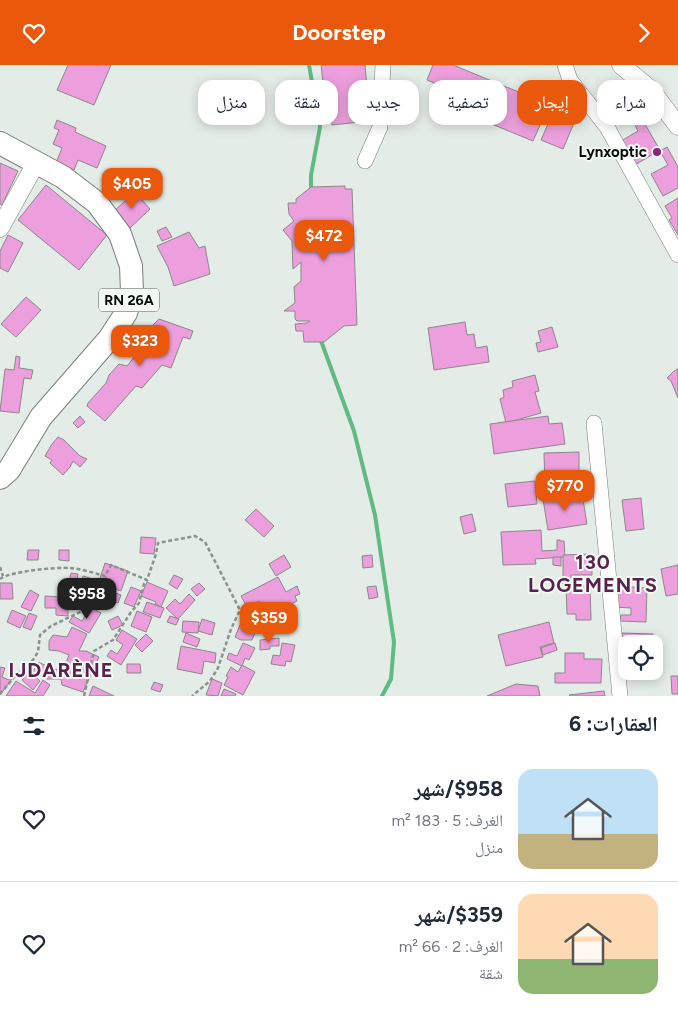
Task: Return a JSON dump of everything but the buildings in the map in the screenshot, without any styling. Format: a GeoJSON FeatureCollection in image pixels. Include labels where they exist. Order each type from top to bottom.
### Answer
{"type":"FeatureCollection","features":[{"type":"Feature","properties":{"kind":"main road","name":"RN 26A"},"geometry":{"type":"LineString","coordinates":[[0,143],[63,177],[97,203],[120,234],[131,267],[132,292],[126,313],[109,339],[41,417],[9,470],[0,478]]}},
{"type":"Feature","properties":{"kind":"street"},"geometry":{"type":"LineString","coordinates":[[365,161],[380,127],[383,65]]}},
{"type":"Feature","properties":{"kind":"street"},"geometry":{"type":"LineString","coordinates":[[565,65],[570,80],[607,127],[678,255]]}},
{"type":"Feature","properties":{"kind":"street"},"geometry":{"type":"LineString","coordinates":[[622,65],[651,90],[678,126]]}},
{"type":"Feature","properties":{"kind":"street"},"geometry":{"type":"LineString","coordinates":[[0,227],[36,163]]}},
{"type":"Feature","properties":{"kind":"street"},"geometry":{"type":"LineString","coordinates":[[594,423],[620,696]]}},
{"type":"Feature","properties":{"kind":"path"},"geometry":{"type":"LineString","coordinates":[[84,696],[94,651],[112,640],[139,603],[158,543],[195,536],[205,542],[240,610],[231,629],[218,668],[210,681],[192,696]]}},
{"type":"Feature","properties":{"kind":"path"},"geometry":{"type":"LineString","coordinates":[[0,694],[17,674],[33,660],[38,652],[40,635],[51,626],[100,602],[105,576],[110,565],[147,580]]}},
{"type":"Feature","properties":{"kind":"path"},"geometry":{"type":"LineString","coordinates":[[0,567],[2,578],[54,568],[71,568],[105,576]]}},
{"type":"Feature","properties":{"kind":"waterway"},"geometry":{"type":"LineString","coordinates":[[309,65],[320,127],[311,175],[311,191]]}},
{"type":"Feature","properties":{"kind":"waterway"},"geometry":{"type":"LineString","coordinates":[[320,338],[354,431],[375,515],[394,642],[391,679],[382,696]]}},
{"type":"Feature","properties":{"kind":"place","name":"Lynxoptic"},"geometry":{"type":"Point","coordinates":[657,152]}},
{"type":"Feature","properties":{"kind":"district","name":"130 LOGEMENTS"},"geometry":{"type":"Point","coordinates":[593,574]}},
{"type":"Feature","properties":{"kind":"district","name":"IJDARÈNE"},"geometry":{"type":"Point","coordinates":[61,670]}}]}
